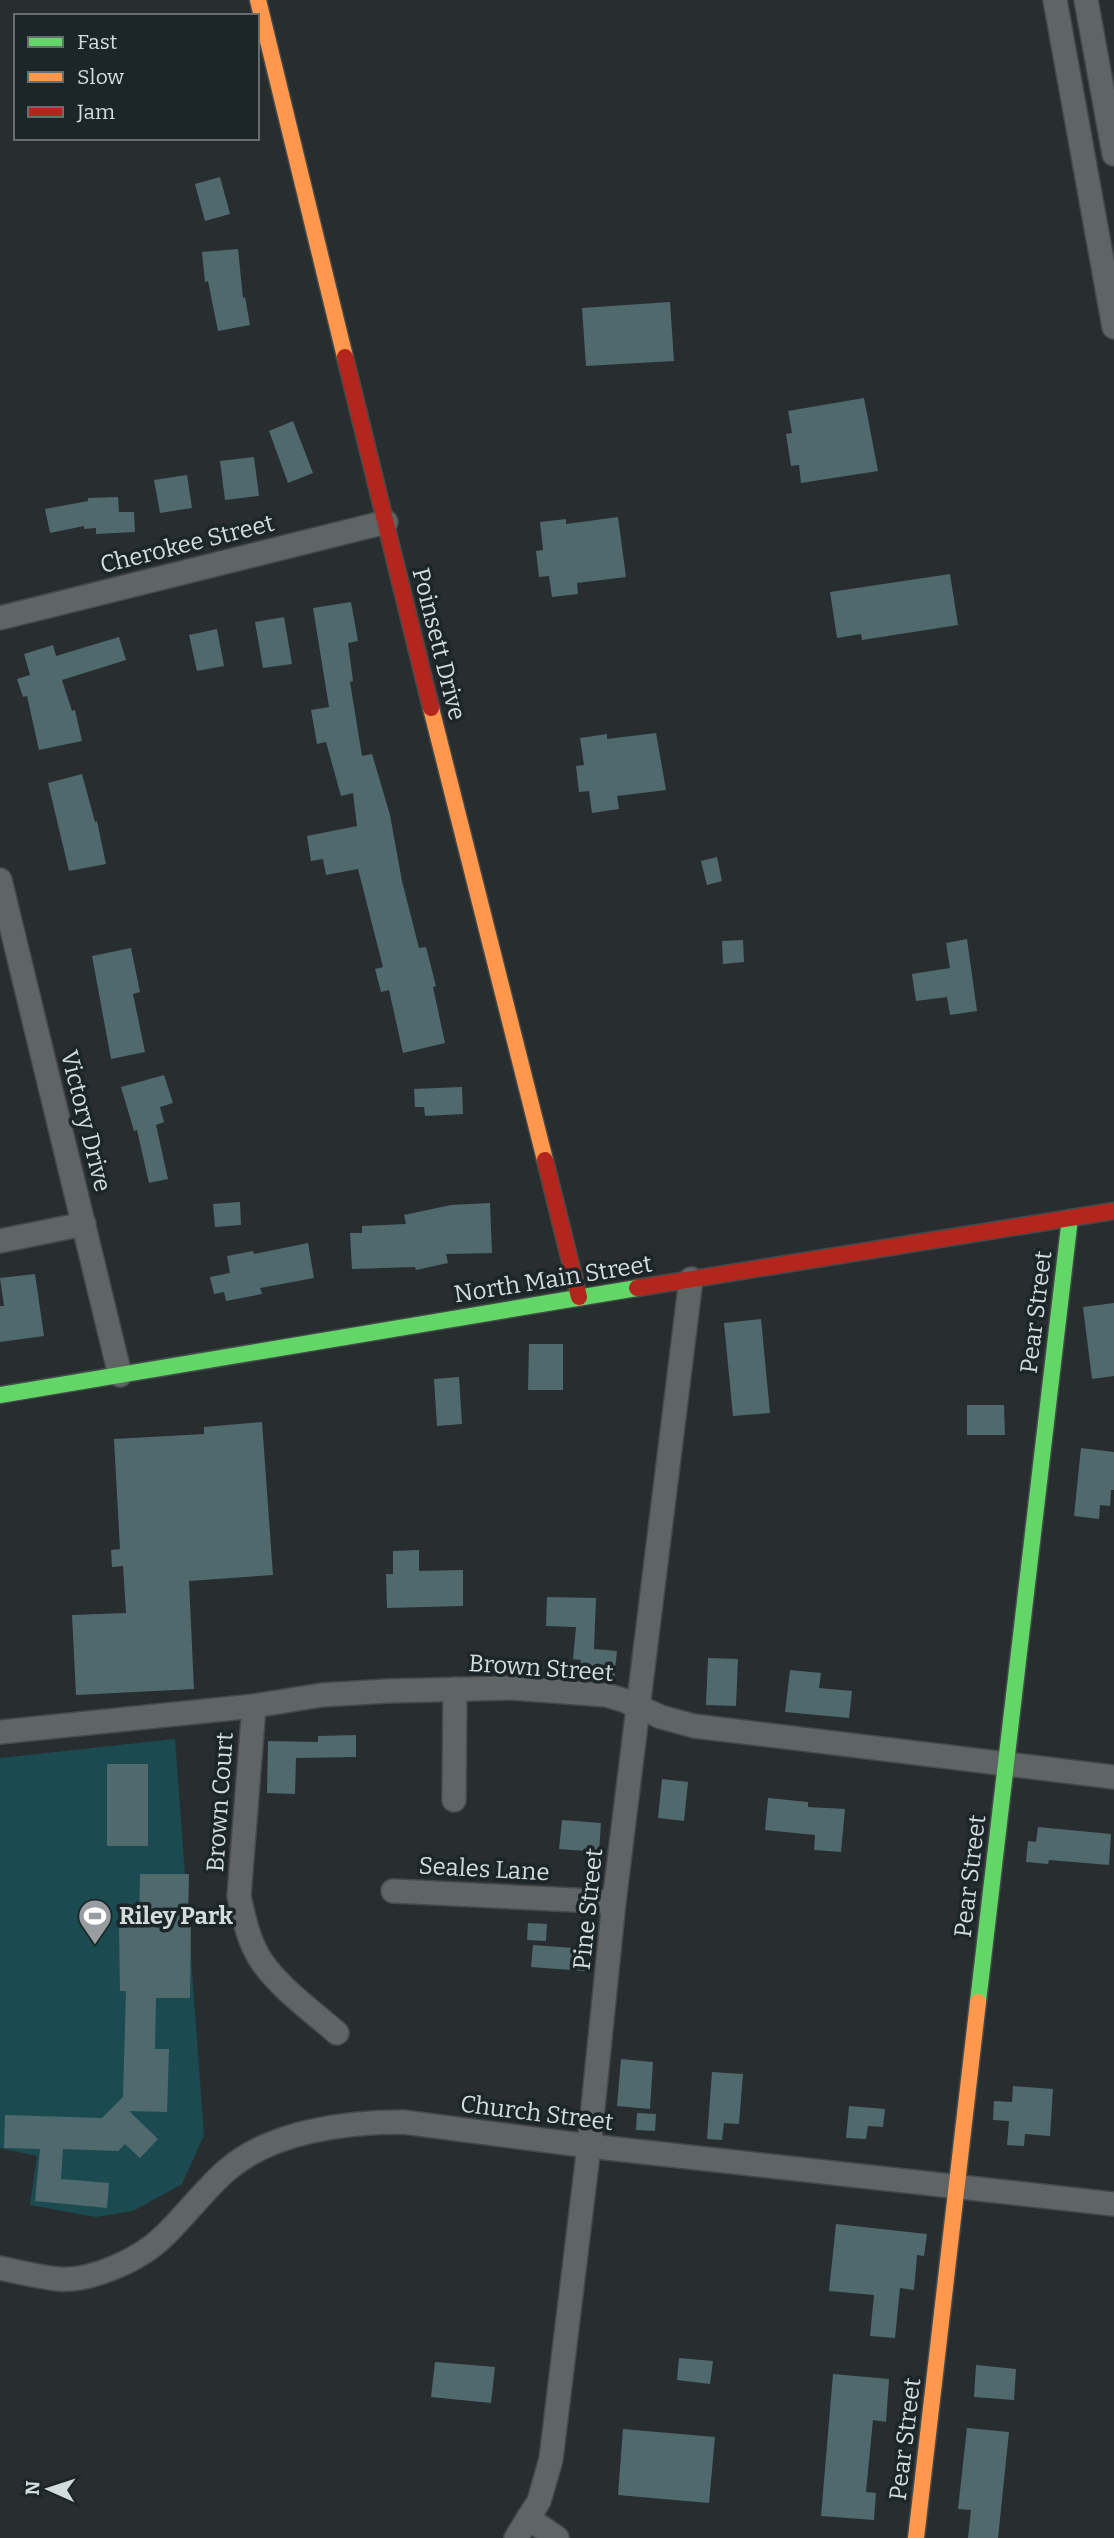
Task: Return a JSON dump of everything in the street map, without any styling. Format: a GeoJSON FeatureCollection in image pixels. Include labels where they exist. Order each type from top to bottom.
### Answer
{"type":"FeatureCollection","features":[{"type":"Feature","properties":{"kind":"street","name":"Poinsett Drive"},"geometry":{"type":"LineString","coordinates":[[258,0],[410,625],[579,1297]]}},
{"type":"Feature","properties":{"kind":"street"},"geometry":{"type":"LineString","coordinates":[[1055,0],[1114,327]]}},
{"type":"Feature","properties":{"kind":"street"},"geometry":{"type":"LineString","coordinates":[[1086,0],[1106,58],[1114,154]]}},
{"type":"Feature","properties":{"kind":"street"},"geometry":{"type":"LineString","coordinates":[[1067,64],[1106,58]]}},
{"type":"Feature","properties":{"kind":"street","name":"Cherokee Street"},"geometry":{"type":"LineString","coordinates":[[0,618],[386,522]]}},
{"type":"Feature","properties":{"kind":"street","name":"Victory Drive"},"geometry":{"type":"LineString","coordinates":[[0,880],[120,1375]]}},
{"type":"Feature","properties":{"kind":"street","name":"North Main Street"},"geometry":{"type":"LineString","coordinates":[[0,1395],[579,1297],[1114,1211]]}},
{"type":"Feature","properties":{"kind":"street","name":"Pear Street"},"geometry":{"type":"LineString","coordinates":[[916,2538],[1070,1218]]}},
{"type":"Feature","properties":{"kind":"street"},"geometry":{"type":"LineString","coordinates":[[0,1241],[84,1224]]}},
{"type":"Feature","properties":{"kind":"street","name":"Pine Street"},"geometry":{"type":"LineString","coordinates":[[516,2538],[539,2501],[551,2459],[589,2146],[614,1902],[691,1279]]}},
{"type":"Feature","properties":{"kind":"street","name":"Brown Street"},"geometry":{"type":"LineString","coordinates":[[0,1731],[254,1706],[322,1695],[512,1688],[606,1695],[661,1717],[694,1726],[1114,1777]]}},
{"type":"Feature","properties":{"kind":"street"},"geometry":{"type":"LineString","coordinates":[[454,1800],[455,1689]]}},
{"type":"Feature","properties":{"kind":"street","name":"Brown Court"},"geometry":{"type":"LineString","coordinates":[[254,1706],[239,1896],[243,1918],[262,1962],[283,1986],[337,2033]]}},
{"type":"Feature","properties":{"kind":"street","name":"Seales Lane"},"geometry":{"type":"LineString","coordinates":[[393,1891],[614,1902]]}},
{"type":"Feature","properties":{"kind":"street","name":"Church Street"},"geometry":{"type":"LineString","coordinates":[[0,2268],[60,2279],[89,2276],[122,2264],[162,2238],[228,2169],[267,2146],[321,2128],[403,2122],[589,2146],[1114,2204]]}},
{"type":"Feature","properties":{"kind":"street"},"geometry":{"type":"LineString","coordinates":[[528,2518],[557,2538]]}},
{"type":"Feature","properties":{"kind":"shaded area","name":"Riley Park"},"geometry":{"type":"Polygon","coordinates":[[[175,1739],[204,2135],[182,2184],[133,2211],[96,2217],[30,2205],[37,2156],[0,2148],[0,1758],[175,1739]]]}},
{"type":"Feature","properties":{"kind":"building"},"geometry":{"type":"Polygon","coordinates":[[[220,177],[230,214],[205,221],[195,184],[220,177]]]}},
{"type":"Feature","properties":{"kind":"building"},"geometry":{"type":"Polygon","coordinates":[[[238,249],[243,298],[245,297],[250,325],[218,331],[208,281],[205,282],[202,252],[238,249]]]}},
{"type":"Feature","properties":{"kind":"building"},"geometry":{"type":"Polygon","coordinates":[[[670,302],[674,361],[586,366],[582,308],[670,302]]]}},
{"type":"Feature","properties":{"kind":"building"},"geometry":{"type":"Polygon","coordinates":[[[864,398],[878,471],[801,483],[799,465],[791,466],[786,434],[792,433],[788,411],[864,398]]]}},
{"type":"Feature","properties":{"kind":"building"},"geometry":{"type":"Polygon","coordinates":[[[293,421],[313,473],[288,483],[269,431],[293,421]]]}},
{"type":"Feature","properties":{"kind":"building"},"geometry":{"type":"Polygon","coordinates":[[[254,457],[259,496],[225,500],[220,461],[254,457]]]}},
{"type":"Feature","properties":{"kind":"building"},"geometry":{"type":"Polygon","coordinates":[[[187,475],[192,508],[160,513],[154,480],[187,475]]]}},
{"type":"Feature","properties":{"kind":"building"},"geometry":{"type":"Polygon","coordinates":[[[118,497],[119,512],[134,512],[135,532],[96,534],[96,528],[84,529],[84,526],[50,533],[45,509],[88,501],[88,498],[118,497]]]}},
{"type":"Feature","properties":{"kind":"building"},"geometry":{"type":"Polygon","coordinates":[[[618,517],[626,577],[577,583],[578,594],[552,597],[549,576],[539,577],[536,551],[543,550],[540,522],[566,519],[566,524],[618,517]]]}},
{"type":"Feature","properties":{"kind":"building"},"geometry":{"type":"Polygon","coordinates":[[[950,574],[958,625],[862,640],[861,634],[837,638],[830,592],[950,574]]]}},
{"type":"Feature","properties":{"kind":"building"},"geometry":{"type":"Polygon","coordinates":[[[351,602],[358,641],[348,643],[353,681],[350,682],[362,756],[372,754],[390,815],[402,881],[419,948],[426,947],[436,986],[433,987],[445,1043],[403,1053],[389,990],[381,992],[375,969],[383,967],[358,869],[326,875],[323,859],[311,861],[307,836],[357,826],[353,793],[341,796],[326,742],[317,744],[311,710],[329,707],[313,608],[351,602]]]}},
{"type":"Feature","properties":{"kind":"building"},"geometry":{"type":"Polygon","coordinates":[[[284,617],[292,664],[263,668],[255,622],[284,617]]]}},
{"type":"Feature","properties":{"kind":"building"},"geometry":{"type":"Polygon","coordinates":[[[217,629],[224,666],[197,671],[189,635],[217,629]]]}},
{"type":"Feature","properties":{"kind":"building"},"geometry":{"type":"Polygon","coordinates":[[[119,637],[126,660],[62,680],[72,711],[75,710],[82,741],[39,750],[27,696],[23,697],[17,679],[30,675],[24,654],[53,645],[56,656],[119,637]]]}},
{"type":"Feature","properties":{"kind":"building"},"geometry":{"type":"Polygon","coordinates":[[[656,733],[666,790],[617,796],[619,809],[592,813],[589,791],[579,792],[576,766],[584,765],[580,738],[607,734],[607,739],[656,733]]]}},
{"type":"Feature","properties":{"kind":"building"},"geometry":{"type":"Polygon","coordinates":[[[82,774],[95,822],[97,821],[106,864],[69,871],[48,783],[82,774]]]}},
{"type":"Feature","properties":{"kind":"building"},"geometry":{"type":"Polygon","coordinates":[[[717,857],[722,881],[707,885],[701,861],[717,857]]]}},
{"type":"Feature","properties":{"kind":"building"},"geometry":{"type":"Polygon","coordinates":[[[967,939],[977,1011],[950,1015],[947,997],[916,1001],[912,974],[950,968],[946,943],[967,939]]]}},
{"type":"Feature","properties":{"kind":"building"},"geometry":{"type":"Polygon","coordinates":[[[743,940],[744,962],[723,964],[722,941],[743,940]]]}},
{"type":"Feature","properties":{"kind":"building"},"geometry":{"type":"Polygon","coordinates":[[[131,948],[140,992],[133,994],[145,1052],[111,1059],[92,956],[131,948]]]}},
{"type":"Feature","properties":{"kind":"building"},"geometry":{"type":"Polygon","coordinates":[[[164,1075],[173,1103],[160,1107],[164,1122],[156,1125],[168,1179],[149,1183],[137,1130],[134,1131],[121,1087],[164,1075]]]}},
{"type":"Feature","properties":{"kind":"building"},"geometry":{"type":"Polygon","coordinates":[[[462,1087],[463,1114],[425,1116],[424,1107],[415,1107],[414,1089],[462,1087]]]}},
{"type":"Feature","properties":{"kind":"building"},"geometry":{"type":"Polygon","coordinates":[[[240,1202],[241,1225],[215,1227],[213,1204],[240,1202]]]}},
{"type":"Feature","properties":{"kind":"building"},"geometry":{"type":"Polygon","coordinates":[[[490,1203],[492,1253],[446,1254],[448,1263],[416,1270],[415,1267],[352,1269],[350,1233],[362,1233],[362,1226],[406,1224],[404,1215],[451,1205],[490,1203]]]}},
{"type":"Feature","properties":{"kind":"building"},"geometry":{"type":"Polygon","coordinates":[[[308,1243],[314,1278],[260,1288],[262,1294],[226,1301],[224,1292],[214,1294],[210,1277],[230,1273],[227,1256],[253,1251],[254,1254],[308,1243]]]}},
{"type":"Feature","properties":{"kind":"building"},"geometry":{"type":"Polygon","coordinates":[[[35,1274],[44,1336],[0,1342],[0,1306],[4,1306],[0,1278],[35,1274]]]}},
{"type":"Feature","properties":{"kind":"building"},"geometry":{"type":"Polygon","coordinates":[[[1114,1303],[1114,1376],[1092,1379],[1083,1307],[1114,1303]]]}},
{"type":"Feature","properties":{"kind":"building"},"geometry":{"type":"Polygon","coordinates":[[[761,1319],[770,1413],[733,1416],[724,1323],[761,1319]]]}},
{"type":"Feature","properties":{"kind":"building"},"geometry":{"type":"Polygon","coordinates":[[[529,1344],[563,1344],[563,1390],[528,1390],[529,1344]]]}},
{"type":"Feature","properties":{"kind":"building"},"geometry":{"type":"Polygon","coordinates":[[[459,1377],[462,1424],[437,1426],[434,1379],[459,1377]]]}},
{"type":"Feature","properties":{"kind":"building"},"geometry":{"type":"Polygon","coordinates":[[[967,1405],[1004,1405],[1005,1435],[967,1435],[967,1405]]]}},
{"type":"Feature","properties":{"kind":"building"},"geometry":{"type":"Polygon","coordinates":[[[262,1422],[273,1575],[189,1581],[194,1689],[76,1695],[72,1615],[126,1613],[123,1566],[112,1567],[111,1550],[120,1549],[114,1439],[204,1434],[204,1427],[262,1422]]]}},
{"type":"Feature","properties":{"kind":"building"},"geometry":{"type":"Polygon","coordinates":[[[1081,1448],[1114,1452],[1114,1490],[1111,1490],[1110,1506],[1100,1505],[1099,1519],[1074,1516],[1081,1448]]]}},
{"type":"Feature","properties":{"kind":"building"},"geometry":{"type":"Polygon","coordinates":[[[419,1550],[419,1571],[463,1570],[463,1606],[387,1608],[386,1574],[393,1574],[393,1551],[419,1550]]]}},
{"type":"Feature","properties":{"kind":"building"},"geometry":{"type":"Polygon","coordinates":[[[547,1597],[596,1598],[594,1649],[617,1651],[614,1681],[579,1678],[581,1660],[573,1659],[576,1627],[546,1626],[547,1597]]]}},
{"type":"Feature","properties":{"kind":"building"},"geometry":{"type":"Polygon","coordinates":[[[708,1658],[738,1659],[736,1706],[706,1705],[708,1658]]]}},
{"type":"Feature","properties":{"kind":"building"},"geometry":{"type":"Polygon","coordinates":[[[790,1670],[821,1673],[819,1688],[852,1691],[849,1718],[785,1712],[790,1670]]]}},
{"type":"Feature","properties":{"kind":"building"},"geometry":{"type":"Polygon","coordinates":[[[356,1735],[356,1757],[296,1758],[295,1794],[267,1793],[268,1741],[318,1742],[318,1736],[356,1735]]]}},
{"type":"Feature","properties":{"kind":"building"},"geometry":{"type":"Polygon","coordinates":[[[107,1764],[148,1764],[148,1846],[107,1846],[107,1764]]]}},
{"type":"Feature","properties":{"kind":"building"},"geometry":{"type":"Polygon","coordinates":[[[662,1779],[688,1782],[684,1821],[658,1818],[662,1779]]]}},
{"type":"Feature","properties":{"kind":"building"},"geometry":{"type":"Polygon","coordinates":[[[768,1798],[808,1802],[808,1807],[845,1809],[841,1852],[814,1850],[815,1835],[765,1830],[768,1798]]]}},
{"type":"Feature","properties":{"kind":"building"},"geometry":{"type":"Polygon","coordinates":[[[562,1820],[601,1823],[599,1852],[559,1849],[562,1820]]]}},
{"type":"Feature","properties":{"kind":"building"},"geometry":{"type":"Polygon","coordinates":[[[1038,1827],[1111,1834],[1109,1865],[1049,1860],[1048,1864],[1026,1862],[1028,1841],[1036,1842],[1038,1827]]]}},
{"type":"Feature","properties":{"kind":"building"},"geometry":{"type":"Polygon","coordinates":[[[140,1874],[189,1874],[190,1998],[156,1998],[155,2049],[169,2049],[167,2112],[129,2111],[158,2139],[140,2158],[125,2144],[118,2151],[63,2149],[61,2179],[109,2183],[107,2208],[35,2201],[40,2149],[4,2148],[5,2115],[102,2118],[123,2097],[126,1991],[120,1991],[119,1928],[139,1927],[140,1874]]]}},
{"type":"Feature","properties":{"kind":"building"},"geometry":{"type":"Polygon","coordinates":[[[528,1923],[547,1924],[546,1941],[527,1940],[528,1923]]]}},
{"type":"Feature","properties":{"kind":"building"},"geometry":{"type":"Polygon","coordinates":[[[533,1945],[587,1949],[585,1971],[531,1967],[533,1945]]]}},
{"type":"Feature","properties":{"kind":"building"},"geometry":{"type":"Polygon","coordinates":[[[621,2059],[653,2062],[650,2109],[617,2106],[621,2059]]]}},
{"type":"Feature","properties":{"kind":"building"},"geometry":{"type":"Polygon","coordinates":[[[712,2072],[743,2074],[739,2124],[724,2123],[722,2140],[707,2139],[712,2072]]]}},
{"type":"Feature","properties":{"kind":"building"},"geometry":{"type":"Polygon","coordinates":[[[1013,2086],[1053,2089],[1050,2136],[1025,2134],[1024,2146],[1007,2145],[1009,2121],[993,2120],[994,2101],[1012,2102],[1013,2086]]]}},
{"type":"Feature","properties":{"kind":"building"},"geometry":{"type":"Polygon","coordinates":[[[849,2106],[885,2109],[883,2127],[868,2126],[866,2139],[846,2138],[849,2106]]]}},
{"type":"Feature","properties":{"kind":"building"},"geometry":{"type":"Polygon","coordinates":[[[637,2113],[656,2114],[655,2131],[636,2130],[637,2113]]]}},
{"type":"Feature","properties":{"kind":"building"},"geometry":{"type":"Polygon","coordinates":[[[836,2224],[927,2234],[924,2256],[917,2255],[914,2290],[900,2288],[895,2338],[870,2336],[874,2295],[829,2291],[836,2224]]]}},
{"type":"Feature","properties":{"kind":"building"},"geometry":{"type":"Polygon","coordinates":[[[679,2358],[713,2361],[710,2384],[677,2380],[679,2358]]]}},
{"type":"Feature","properties":{"kind":"building"},"geometry":{"type":"Polygon","coordinates":[[[435,2362],[495,2367],[491,2403],[431,2397],[435,2362]]]}},
{"type":"Feature","properties":{"kind":"building"},"geometry":{"type":"Polygon","coordinates":[[[976,2365],[1016,2369],[1014,2400],[974,2397],[976,2365]]]}},
{"type":"Feature","properties":{"kind":"building"},"geometry":{"type":"Polygon","coordinates":[[[833,2374],[889,2379],[886,2422],[873,2420],[866,2492],[876,2493],[874,2520],[821,2516],[833,2374]]]}},
{"type":"Feature","properties":{"kind":"building"},"geometry":{"type":"Polygon","coordinates":[[[967,2428],[1009,2432],[998,2538],[968,2538],[971,2510],[958,2509],[967,2428]]]}},
{"type":"Feature","properties":{"kind":"building"},"geometry":{"type":"Polygon","coordinates":[[[623,2429],[715,2437],[709,2503],[618,2495],[623,2429]]]}},
{"type":"Feature","properties":{"kind":"traffic: fast"},"geometry":{"type":"LineString","coordinates":[[978,2002],[1070,1218]]}},
{"type":"Feature","properties":{"kind":"traffic: fast"},"geometry":{"type":"LineString","coordinates":[[0,1395],[637,1288]]}},
{"type":"Feature","properties":{"kind":"traffic: slow"},"geometry":{"type":"LineString","coordinates":[[258,0],[345,357]]}},
{"type":"Feature","properties":{"kind":"traffic: slow"},"geometry":{"type":"LineString","coordinates":[[431,708],[545,1160]]}},
{"type":"Feature","properties":{"kind":"traffic: slow"},"geometry":{"type":"LineString","coordinates":[[916,2538],[978,2002]]}},
{"type":"Feature","properties":{"kind":"traffic: jam"},"geometry":{"type":"LineString","coordinates":[[345,357],[431,708]]}},
{"type":"Feature","properties":{"kind":"traffic: jam"},"geometry":{"type":"LineString","coordinates":[[545,1160],[579,1297]]}},
{"type":"Feature","properties":{"kind":"traffic: jam"},"geometry":{"type":"LineString","coordinates":[[637,1288],[1114,1211]]}},
{"type":"Feature","properties":{"kind":"place","name":"Riley Park"},"geometry":{"type":"Point","coordinates":[95,1946]}}]}
